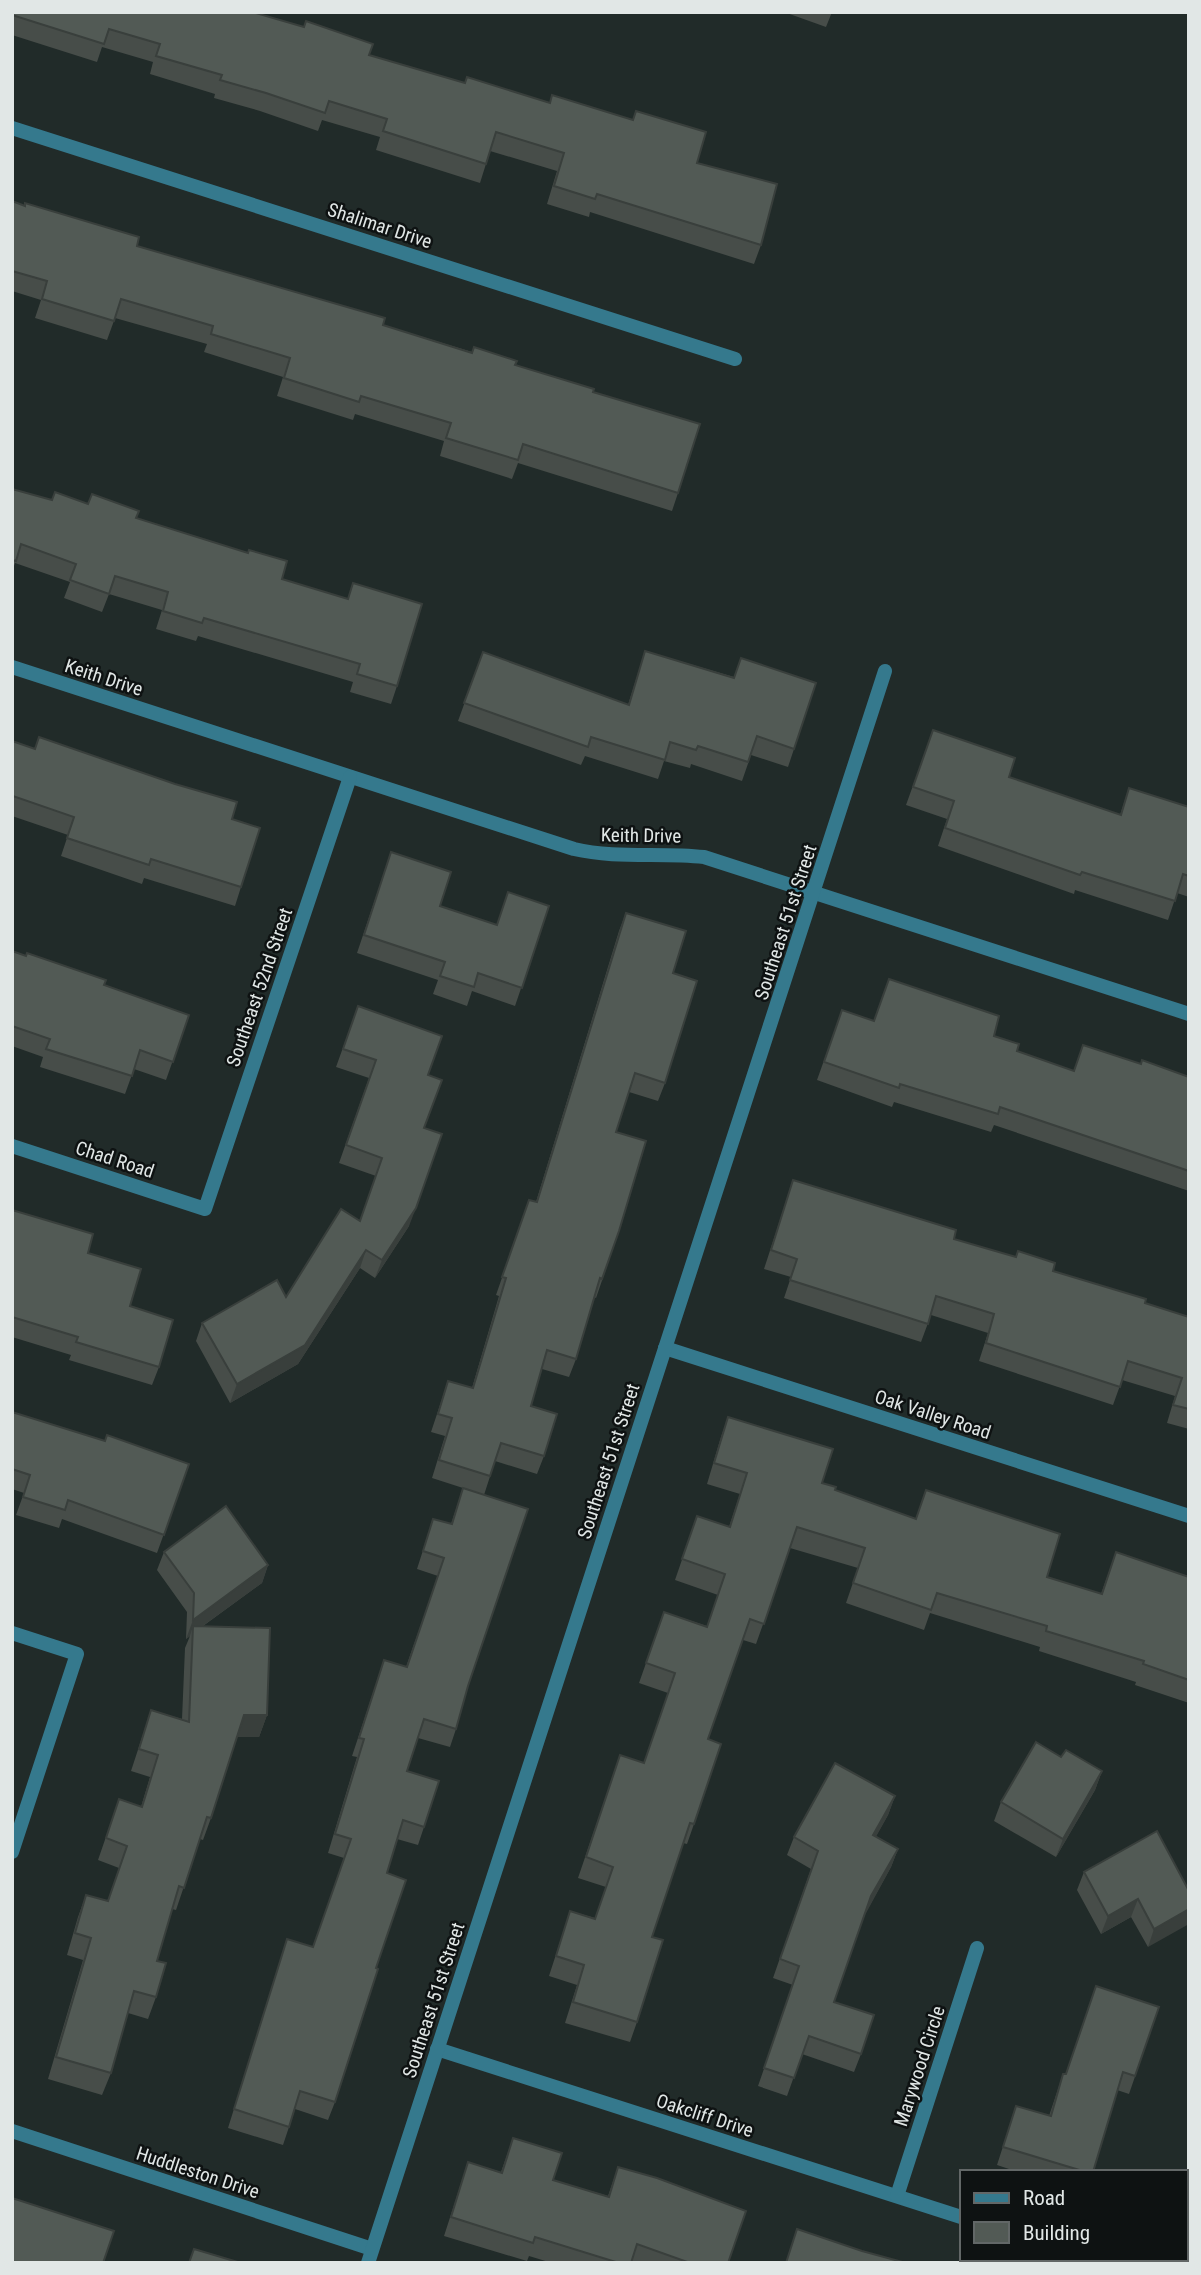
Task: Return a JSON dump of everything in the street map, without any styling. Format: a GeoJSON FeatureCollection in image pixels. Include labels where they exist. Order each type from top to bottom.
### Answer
{"type":"FeatureCollection","features":[{"type":"Feature","properties":{"kind":"street","name":"Shalimar Drive"},"geometry":{"type":"LineString","coordinates":[[12,128],[735,359]]}},
{"type":"Feature","properties":{"kind":"street","name":"Keith Drive"},"geometry":{"type":"LineString","coordinates":[[12,667],[574,849],[597,855],[704,857],[1189,1014]]}},
{"type":"Feature","properties":{"kind":"street","name":"Southeast 51st Street"},"geometry":{"type":"LineString","coordinates":[[370,2256],[886,671]]}},
{"type":"Feature","properties":{"kind":"street","name":"Southeast 52nd Street"},"geometry":{"type":"LineString","coordinates":[[205,1209],[350,777]]}},
{"type":"Feature","properties":{"kind":"street","name":"Chad Road"},"geometry":{"type":"LineString","coordinates":[[12,1146],[205,1209]]}},
{"type":"Feature","properties":{"kind":"street","name":"Oak Valley Road"},"geometry":{"type":"LineString","coordinates":[[665,1348],[1189,1516]]}},
{"type":"Feature","properties":{"kind":"street"},"geometry":{"type":"LineString","coordinates":[[12,1633],[77,1654],[12,1852]]}},
{"type":"Feature","properties":{"kind":"street","name":"Marywood Circle"},"geometry":{"type":"LineString","coordinates":[[897,2196],[977,1948]]}},
{"type":"Feature","properties":{"kind":"street","name":"Oakcliff Drive"},"geometry":{"type":"LineString","coordinates":[[437,2049],[960,2217]]}},
{"type":"Feature","properties":{"kind":"street","name":"Huddleston Drive"},"geometry":{"type":"LineString","coordinates":[[12,2132],[370,2256]]}},
{"type":"Feature","properties":{"kind":"building"},"geometry":{"type":"Polygon","coordinates":[[[12,12],[252,12],[304,27],[306,21],[373,44],[369,55],[465,83],[467,77],[550,103],[552,95],[633,120],[636,111],[706,132],[697,163],[777,184],[761,245],[597,194],[595,199],[554,186],[564,153],[496,132],[486,164],[383,131],[387,119],[329,101],[325,113],[220,80],[222,75],[156,56],[160,44],[109,29],[104,44],[12,15],[12,12]]]}},
{"type":"Feature","properties":{"kind":"building"},"geometry":{"type":"Polygon","coordinates":[[[12,201],[139,237],[137,246],[385,318],[383,325],[472,353],[474,347],[517,361],[515,365],[594,389],[593,392],[700,424],[678,493],[523,444],[518,460],[446,438],[451,423],[361,396],[359,402],[284,378],[290,358],[211,334],[213,326],[121,299],[114,321],[42,299],[47,281],[12,271],[12,201]]]}},
{"type":"Feature","properties":{"kind":"building"},"geometry":{"type":"Polygon","coordinates":[[[12,489],[52,500],[55,492],[88,504],[92,494],[139,511],[136,518],[248,553],[249,550],[287,561],[282,579],[348,599],[353,583],[422,604],[397,686],[357,674],[360,664],[204,618],[202,623],[163,611],[168,592],[115,576],[109,594],[70,580],[76,564],[21,544],[16,561],[12,560],[12,489]]]}},
{"type":"Feature","properties":{"kind":"building"},"geometry":{"type":"Polygon","coordinates":[[[645,651],[734,678],[741,658],[816,683],[794,749],[757,736],[748,762],[698,746],[696,750],[670,742],[665,760],[591,737],[588,747],[464,703],[483,652],[629,705],[645,651]]]}},
{"type":"Feature","properties":{"kind":"building"},"geometry":{"type":"Polygon","coordinates":[[[933,730],[1015,758],[1009,777],[1121,815],[1129,788],[1189,807],[1189,876],[1183,874],[1175,901],[1082,872],[1080,875],[945,828],[954,801],[913,787],[933,730]]]}},
{"type":"Feature","properties":{"kind":"building"},"geometry":{"type":"Polygon","coordinates":[[[39,737],[175,784],[237,802],[232,819],[260,828],[241,887],[151,859],[149,865],[67,838],[74,817],[13,796],[12,800],[12,741],[35,749],[39,737]]]}},
{"type":"Feature","properties":{"kind":"building"},"geometry":{"type":"Polygon","coordinates":[[[391,852],[451,872],[440,906],[497,925],[508,892],[549,906],[522,988],[478,973],[474,987],[440,976],[445,962],[364,935],[391,852]]]}},
{"type":"Feature","properties":{"kind":"building"},"geometry":{"type":"Polygon","coordinates":[[[626,913],[686,931],[673,973],[697,981],[665,1083],[635,1073],[616,1132],[646,1141],[576,1359],[547,1350],[531,1406],[557,1414],[544,1456],[501,1443],[490,1476],[439,1460],[452,1418],[438,1414],[448,1381],[473,1388],[506,1278],[502,1277],[529,1200],[537,1202],[626,913]]]}},
{"type":"Feature","properties":{"kind":"building"},"geometry":{"type":"Polygon","coordinates":[[[12,951],[26,956],[27,953],[106,980],[104,985],[189,1015],[173,1062],[140,1050],[132,1076],[46,1049],[50,1039],[12,1026],[12,951]]]}},
{"type":"Feature","properties":{"kind":"building"},"geometry":{"type":"Polygon","coordinates":[[[889,979],[999,1016],[994,1036],[1019,1044],[1017,1051],[1074,1071],[1083,1045],[1141,1064],[1142,1060],[1189,1077],[1189,1171],[1000,1107],[998,1114],[900,1084],[899,1088],[824,1062],[842,1010],[874,1021],[889,979]]]}},
{"type":"Feature","properties":{"kind":"building"},"geometry":{"type":"Polygon","coordinates":[[[358,1006],[442,1036],[428,1075],[442,1080],[424,1128],[442,1134],[416,1208],[382,1260],[366,1250],[305,1345],[237,1384],[202,1323],[277,1280],[286,1297],[341,1209],[360,1221],[382,1158],[346,1145],[376,1060],[343,1049],[358,1006]]]}},
{"type":"Feature","properties":{"kind":"building"},"geometry":{"type":"Polygon","coordinates":[[[793,1180],[956,1230],[954,1239],[1016,1257],[1018,1251],[1055,1263],[1053,1271],[1146,1299],[1145,1303],[1189,1317],[1189,1409],[1173,1405],[1182,1378],[1128,1361],[1120,1387],[986,1343],[994,1314],[936,1296],[928,1324],[790,1280],[797,1259],[771,1250],[793,1180]]]}},
{"type":"Feature","properties":{"kind":"building"},"geometry":{"type":"Polygon","coordinates":[[[12,1210],[93,1234],[88,1253],[141,1269],[130,1306],[173,1320],[159,1367],[76,1342],[78,1337],[12,1317],[12,1210]]]}},
{"type":"Feature","properties":{"kind":"building"},"geometry":{"type":"Polygon","coordinates":[[[12,1412],[105,1441],[107,1435],[189,1464],[164,1535],[68,1500],[65,1510],[23,1497],[30,1475],[12,1469],[12,1412]]]}},
{"type":"Feature","properties":{"kind":"building"},"geometry":{"type":"Polygon","coordinates":[[[728,1417],[833,1449],[822,1483],[916,1519],[926,1490],[1060,1534],[1047,1577],[1102,1594],[1116,1552],[1189,1577],[1189,1680],[1143,1664],[1144,1661],[1046,1631],[1047,1626],[937,1593],[931,1610],[853,1583],[865,1548],[797,1527],[764,1624],[750,1619],[708,1739],[721,1744],[694,1824],[690,1823],[652,1937],[663,1940],[637,2022],[573,2002],[584,1965],[556,1956],[570,1911],[595,1919],[613,1867],[586,1857],[620,1755],[644,1763],[675,1673],[646,1663],[664,1612],[707,1627],[725,1574],[682,1559],[697,1516],[730,1527],[747,1473],[714,1463],[728,1417]]]}},
{"type":"Feature","properties":{"kind":"building"},"geometry":{"type":"Polygon","coordinates":[[[463,1488],[528,1509],[456,1729],[424,1719],[407,1771],[439,1781],[424,1827],[403,1820],[387,1873],[406,1880],[335,2102],[300,2091],[289,2127],[234,2109],[287,1939],[313,1947],[351,1839],[335,1834],[364,1739],[359,1738],[384,1660],[407,1667],[444,1558],[423,1551],[433,1519],[452,1524],[463,1488]]]}},
{"type":"Feature","properties":{"kind":"building"},"geometry":{"type":"Polygon","coordinates":[[[226,1506],[268,1565],[193,1620],[194,1593],[164,1552],[226,1506]]]}},
{"type":"Feature","properties":{"kind":"building"},"geometry":{"type":"Polygon","coordinates":[[[193,1626],[270,1628],[267,1715],[244,1715],[211,1818],[207,1817],[184,1888],[179,1886],[157,1961],[166,1963],[156,1997],[134,1991],[111,2073],[56,2057],[91,1938],[75,1933],[86,1895],[108,1901],[127,1846],[106,1838],[119,1799],[142,1807],[158,1755],[139,1749],[151,1710],[189,1722],[193,1626]]]}},
{"type":"Feature","properties":{"kind":"building"},"geometry":{"type":"Polygon","coordinates":[[[1036,1742],[1061,1757],[1066,1750],[1102,1771],[1063,1839],[1001,1802],[1036,1742]]]}},
{"type":"Feature","properties":{"kind":"building"},"geometry":{"type":"Polygon","coordinates":[[[835,1763],[895,1796],[873,1835],[898,1849],[871,1896],[834,2002],[874,2015],[861,2054],[809,2036],[794,2078],[764,2068],[799,1966],[780,1959],[818,1851],[794,1837],[835,1763]]]}},
{"type":"Feature","properties":{"kind":"building"},"geometry":{"type":"Polygon","coordinates":[[[1157,1831],[1189,1891],[1189,1909],[1154,1929],[1138,1899],[1108,1916],[1084,1872],[1157,1831]]]}},
{"type":"Feature","properties":{"kind":"building"},"geometry":{"type":"Polygon","coordinates":[[[1096,1986],[1159,2007],[1135,2076],[1123,2072],[1094,2170],[1079,2170],[1003,2147],[1016,2106],[1051,2116],[1063,2074],[1066,2074],[1096,1986]]]}},
{"type":"Feature","properties":{"kind":"building"},"geometry":{"type":"Polygon","coordinates":[[[513,2138],[562,2153],[553,2180],[609,2197],[618,2167],[657,2178],[746,2211],[728,2263],[690,2263],[637,2244],[631,2263],[619,2263],[535,2237],[533,2243],[451,2217],[468,2162],[502,2173],[513,2138]]]}},
{"type":"Feature","properties":{"kind":"building"},"geometry":{"type":"Polygon","coordinates":[[[12,2198],[114,2231],[103,2263],[12,2263],[12,2198]]]}},
{"type":"Feature","properties":{"kind":"building"},"geometry":{"type":"Polygon","coordinates":[[[797,2229],[862,2251],[906,2263],[786,2263],[797,2229]]]}},
{"type":"Feature","properties":{"kind":"building"},"geometry":{"type":"Polygon","coordinates":[[[194,2249],[241,2263],[189,2263],[194,2249]]]}}]}
